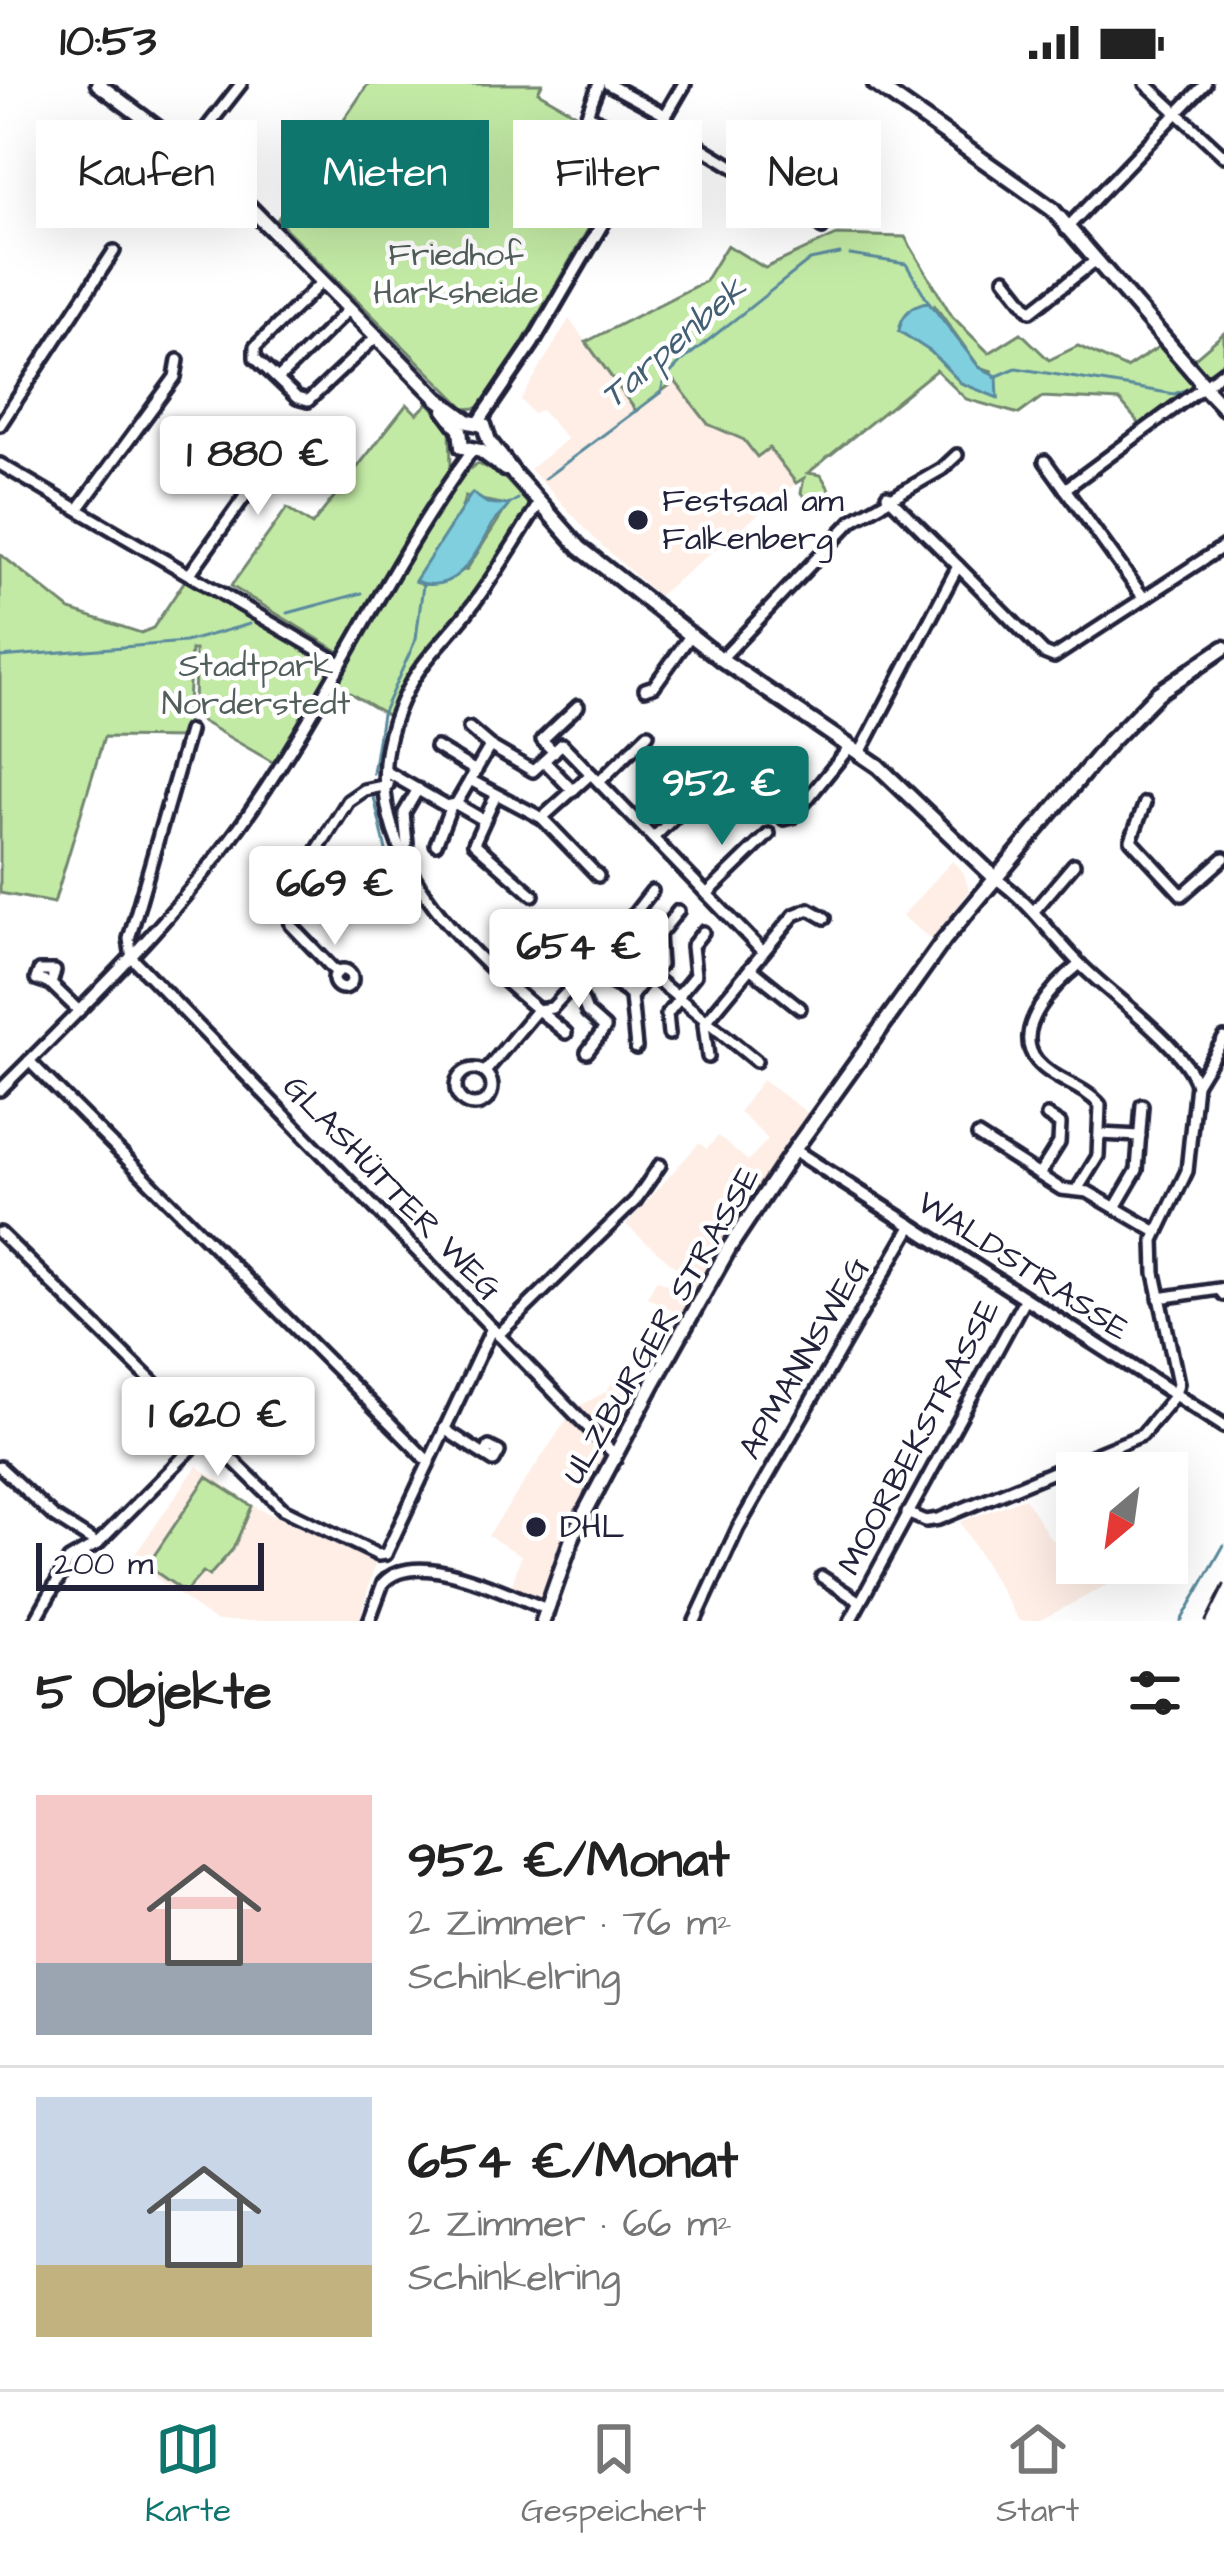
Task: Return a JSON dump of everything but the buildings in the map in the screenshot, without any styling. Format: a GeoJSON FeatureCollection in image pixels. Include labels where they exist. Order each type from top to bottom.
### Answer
{"type":"FeatureCollection","features":[{"type":"Feature","properties":{"kind":"main road"},"geometry":{"type":"LineString","coordinates":[[98,84],[149,120]]}},
{"type":"Feature","properties":{"kind":"main road"},"geometry":{"type":"LineString","coordinates":[[875,84],[1037,197],[1224,408]]}},
{"type":"Feature","properties":{"kind":"main road"},"geometry":{"type":"LineString","coordinates":[[257,216],[614,574],[721,659],[878,766],[995,878]]}},
{"type":"Feature","properties":{"kind":"main road","name":"ULZBURGER STRASSE"},"geometry":{"type":"LineString","coordinates":[[545,1615],[574,1533],[615,1455],[713,1275],[794,1150],[995,878],[1141,709],[1224,648]]}},
{"type":"Feature","properties":{"kind":"main road"},"geometry":{"type":"LineString","coordinates":[[938,826],[985,891]]}},
{"type":"Feature","properties":{"kind":"street"},"geometry":{"type":"LineString","coordinates":[[213,120],[241,84]]}},
{"type":"Feature","properties":{"kind":"street"},"geometry":{"type":"LineString","coordinates":[[597,120],[587,114],[603,84],[726,159]]}},
{"type":"Feature","properties":{"kind":"street"},"geometry":{"type":"LineString","coordinates":[[663,119],[684,84]]}},
{"type":"Feature","properties":{"kind":"street"},"geometry":{"type":"LineString","coordinates":[[1145,84],[1224,156]]}},
{"type":"Feature","properties":{"kind":"street"},"geometry":{"type":"LineString","coordinates":[[1063,225],[1205,84]]}},
{"type":"Feature","properties":{"kind":"street"},"geometry":{"type":"LineString","coordinates":[[0,1090],[131,958],[242,823],[599,228]]}},
{"type":"Feature","properties":{"kind":"street"},"geometry":{"type":"LineString","coordinates":[[0,425],[114,251]]}},
{"type":"Feature","properties":{"kind":"street"},"geometry":{"type":"LineString","coordinates":[[1005,278],[1031,311],[1095,261]]}},
{"type":"Feature","properties":{"kind":"street"},"geometry":{"type":"LineString","coordinates":[[322,281],[254,348],[254,356],[298,399],[310,400],[377,336]]}},
{"type":"Feature","properties":{"kind":"street"},"geometry":{"type":"LineString","coordinates":[[66,320],[68,306]]}},
{"type":"Feature","properties":{"kind":"street"},"geometry":{"type":"LineString","coordinates":[[278,379],[350,308]]}},
{"type":"Feature","properties":{"kind":"street"},"geometry":{"type":"LineString","coordinates":[[79,508],[175,377],[178,360]]}},
{"type":"Feature","properties":{"kind":"street"},"geometry":{"type":"LineString","coordinates":[[1065,489],[1224,371]]}},
{"type":"Feature","properties":{"kind":"street"},"geometry":{"type":"LineString","coordinates":[[191,572],[274,457],[276,443]]}},
{"type":"Feature","properties":{"kind":"street"},"geometry":{"type":"LineString","coordinates":[[721,659],[848,524],[887,495],[936,472],[957,455]]}},
{"type":"Feature","properties":{"kind":"street"},"geometry":{"type":"LineString","coordinates":[[1045,461],[1143,597]]}},
{"type":"Feature","properties":{"kind":"street"},"geometry":{"type":"LineString","coordinates":[[0,464],[340,663]]}},
{"type":"Feature","properties":{"kind":"street"},"geometry":{"type":"LineString","coordinates":[[887,495],[1052,657],[1224,546]]}},
{"type":"Feature","properties":{"kind":"street"},"geometry":{"type":"LineString","coordinates":[[540,502],[477,599],[413,679],[394,723],[388,785],[401,852],[427,902],[454,935],[566,1033]]}},
{"type":"Feature","properties":{"kind":"street"},"geometry":{"type":"LineString","coordinates":[[784,819],[793,817],[853,753],[958,566]]}},
{"type":"Feature","properties":{"kind":"street"},"geometry":{"type":"LineString","coordinates":[[645,689],[654,686],[690,636]]}},
{"type":"Feature","properties":{"kind":"street"},"geometry":{"type":"LineString","coordinates":[[554,752],[542,740],[578,706]]}},
{"type":"Feature","properties":{"kind":"street"},"geometry":{"type":"LineString","coordinates":[[469,728],[532,771],[562,744],[763,952]]}},
{"type":"Feature","properties":{"kind":"street"},"geometry":{"type":"LineString","coordinates":[[131,958],[129,939],[189,731]]}},
{"type":"Feature","properties":{"kind":"street"},"geometry":{"type":"LineString","coordinates":[[542,818],[648,734]]}},
{"type":"Feature","properties":{"kind":"street"},"geometry":{"type":"LineString","coordinates":[[436,844],[490,746]]}},
{"type":"Feature","properties":{"kind":"street"},"geometry":{"type":"LineString","coordinates":[[436,747],[496,795],[542,818],[598,876]]}},
{"type":"Feature","properties":{"kind":"street"},"geometry":{"type":"LineString","coordinates":[[544,761],[573,791]]}},
{"type":"Feature","properties":{"kind":"street"},"geometry":{"type":"LineString","coordinates":[[388,772],[482,819]]}},
{"type":"Feature","properties":{"kind":"street"},"geometry":{"type":"LineString","coordinates":[[337,973],[291,925],[286,902],[349,801],[364,790],[388,785]]}},
{"type":"Feature","properties":{"kind":"street"},"geometry":{"type":"LineString","coordinates":[[407,844],[404,814],[418,789]]}},
{"type":"Feature","properties":{"kind":"street"},"geometry":{"type":"LineString","coordinates":[[653,838],[702,791]]}},
{"type":"Feature","properties":{"kind":"street"},"geometry":{"type":"LineString","coordinates":[[496,795],[472,836],[475,844],[497,858],[533,895]]}},
{"type":"Feature","properties":{"kind":"street"},"geometry":{"type":"LineString","coordinates":[[1144,802],[1131,840],[1182,895],[1224,858]]}},
{"type":"Feature","properties":{"kind":"street"},"geometry":{"type":"LineString","coordinates":[[707,894],[769,834]]}},
{"type":"Feature","properties":{"kind":"street"},"geometry":{"type":"LineString","coordinates":[[1034,911],[1074,864]]}},
{"type":"Feature","properties":{"kind":"street"},"geometry":{"type":"LineString","coordinates":[[995,878],[1184,1062],[1196,1084]]}},
{"type":"Feature","properties":{"kind":"street"},"geometry":{"type":"LineString","coordinates":[[652,891],[623,926],[626,954],[756,1061]]}},
{"type":"Feature","properties":{"kind":"street"},"geometry":{"type":"LineString","coordinates":[[708,1058],[707,1021],[797,911],[811,909],[824,919]]}},
{"type":"Feature","properties":{"kind":"street"},"geometry":{"type":"LineString","coordinates":[[636,1048],[632,996],[660,964],[657,937],[678,911]]}},
{"type":"Feature","properties":{"kind":"street"},"geometry":{"type":"LineString","coordinates":[[569,920],[592,939],[596,976]]}},
{"type":"Feature","properties":{"kind":"street"},"geometry":{"type":"LineString","coordinates":[[529,928],[576,983],[587,1012],[605,1029],[587,1052]]}},
{"type":"Feature","properties":{"kind":"street"},"geometry":{"type":"LineString","coordinates":[[669,1034],[667,1014],[695,976],[692,947],[703,932]]}},
{"type":"Feature","properties":{"kind":"street","name":"GLASHÜTTER WEG"},"geometry":{"type":"LineString","coordinates":[[131,958],[615,1455]]}},
{"type":"Feature","properties":{"kind":"street"},"geometry":{"type":"LineString","coordinates":[[615,982],[632,961]]}},
{"type":"Feature","properties":{"kind":"street"},"geometry":{"type":"LineString","coordinates":[[1077,1190],[1097,1159],[1097,1100],[1038,1062],[1031,1042],[1040,1005],[1054,985],[1080,964]]}},
{"type":"Feature","properties":{"kind":"street"},"geometry":{"type":"LineString","coordinates":[[750,968],[800,1008]]}},
{"type":"Feature","properties":{"kind":"street"},"geometry":{"type":"LineString","coordinates":[[484,1072],[537,1010],[553,1008],[576,983],[596,976],[615,982],[632,996]]}},
{"type":"Feature","properties":{"kind":"street"},"geometry":{"type":"LineString","coordinates":[[51,984],[79,1011]]}},
{"type":"Feature","properties":{"kind":"street"},"geometry":{"type":"LineString","coordinates":[[908,1513],[934,1521],[1131,1441],[1149,1430],[1175,1395],[1178,1384],[1159,1298],[1155,1231],[1187,1171],[1196,1084],[1224,1038]]}},
{"type":"Feature","properties":{"kind":"street"},"geometry":{"type":"LineString","coordinates":[[29,1061],[429,1462]]}},
{"type":"Feature","properties":{"kind":"street"},"geometry":{"type":"LineString","coordinates":[[471,1069],[484,1072],[492,1087],[478,1104],[469,1106],[457,1096],[456,1087],[471,1069]]}},
{"type":"Feature","properties":{"kind":"street"},"geometry":{"type":"LineString","coordinates":[[1116,1205],[1137,1170],[1142,1105]]}},
{"type":"Feature","properties":{"kind":"street"},"geometry":{"type":"LineString","coordinates":[[1039,1175],[1059,1143],[1060,1124],[1047,1116]]}},
{"type":"Feature","properties":{"kind":"street"},"geometry":{"type":"LineString","coordinates":[[1100,1134],[1140,1136]]}},
{"type":"Feature","properties":{"kind":"street"},"geometry":{"type":"LineString","coordinates":[[978,1136],[1064,1190],[1077,1190],[1116,1205],[1155,1231]]}},
{"type":"Feature","properties":{"kind":"street","name":"WALDSTRASSE"},"geometry":{"type":"LineString","coordinates":[[794,1150],[1224,1426]]}},
{"type":"Feature","properties":{"kind":"street"},"geometry":{"type":"LineString","coordinates":[[386,1554],[495,1331],[636,1199],[659,1173],[660,1165]]}},
{"type":"Feature","properties":{"kind":"street","name":"APMANNSWEG"},"geometry":{"type":"LineString","coordinates":[[695,1621],[744,1517],[912,1225]]}},
{"type":"Feature","properties":{"kind":"street"},"geometry":{"type":"LineString","coordinates":[[0,1233],[288,1513],[386,1554],[397,1572]]}},
{"type":"Feature","properties":{"kind":"street"},"geometry":{"type":"LineString","coordinates":[[1159,1298],[1222,1290]]}},
{"type":"Feature","properties":{"kind":"street","name":"MOORBEKSTRASSE"},"geometry":{"type":"LineString","coordinates":[[850,1621],[1024,1298]]}},
{"type":"Feature","properties":{"kind":"street"},"geometry":{"type":"LineString","coordinates":[[444,1429],[485,1455]]}},
{"type":"Feature","properties":{"kind":"street"},"geometry":{"type":"LineString","coordinates":[[35,1621],[75,1556],[97,1544],[205,1435]]}},
{"type":"Feature","properties":{"kind":"street"},"geometry":{"type":"LineString","coordinates":[[0,1467],[97,1544]]}},
{"type":"Feature","properties":{"kind":"street"},"geometry":{"type":"LineString","coordinates":[[73,1529],[75,1556]]}},
{"type":"Feature","properties":{"kind":"street"},"geometry":{"type":"LineString","coordinates":[[369,1621],[380,1588],[397,1572],[464,1576],[545,1615]]}},
{"type":"Feature","properties":{"kind":"street","name":"MOORBEKSTRASSE"},"geometry":{"type":"LineString","coordinates":[[823,1577],[860,1602]]}},
{"type":"Feature","properties":{"kind":"shaded area"},"geometry":{"type":"Polygon","coordinates":[[[821,267],[936,370],[658,596],[596,540],[530,469],[567,439],[541,410],[533,414],[521,400],[569,319],[636,410],[821,267]]]}},
{"type":"Feature","properties":{"kind":"shaded area"},"geometry":{"type":"Polygon","coordinates":[[[952,861],[964,873],[969,891],[932,940],[902,916],[952,861]]]}},
{"type":"Feature","properties":{"kind":"shaded area"},"geometry":{"type":"Polygon","coordinates":[[[762,1080],[812,1116],[689,1320],[647,1297],[657,1279],[671,1286],[679,1270],[626,1225],[699,1143],[707,1149],[718,1136],[748,1161],[768,1139],[739,1112],[762,1080]]]}},
{"type":"Feature","properties":{"kind":"shaded area"},"geometry":{"type":"Polygon","coordinates":[[[620,1369],[646,1384],[569,1536],[545,1605],[510,1592],[521,1555],[488,1536],[574,1409],[607,1391],[620,1369]]]}},
{"type":"Feature","properties":{"kind":"shaded area"},"geometry":{"type":"Polygon","coordinates":[[[197,1466],[259,1509],[376,1561],[359,1621],[215,1621],[131,1560],[197,1466]]]}},
{"type":"Feature","properties":{"kind":"shaded area"},"geometry":{"type":"Polygon","coordinates":[[[1025,1498],[1052,1541],[1056,1538],[1056,1584],[1109,1584],[1039,1621],[1019,1621],[960,1522],[1025,1498]]]}},
{"type":"Feature","properties":{"kind":"green space","name":"Friedhof Harksheide"},"geometry":{"type":"Polygon","coordinates":[[[368,84],[542,84],[538,92],[576,114],[576,120],[513,120],[513,228],[589,228],[485,407],[466,409],[285,228],[489,228],[489,120],[344,120],[368,84]]]}},
{"type":"Feature","properties":{"kind":"green space"},"geometry":{"type":"Polygon","coordinates":[[[837,235],[905,237],[952,316],[989,353],[1021,333],[1049,360],[1078,346],[1126,368],[1160,346],[1181,370],[1224,333],[1224,366],[1143,428],[1120,401],[1042,397],[1019,414],[966,399],[936,370],[808,473],[821,475],[829,489],[824,501],[813,504],[801,493],[804,478],[796,483],[769,448],[757,457],[744,440],[708,424],[675,381],[636,411],[586,342],[705,281],[727,245],[765,268],[837,235]],[[935,306],[931,352],[961,383],[998,397],[992,371],[979,367],[935,306]]]}},
{"type":"Feature","properties":{"kind":"green space"},"geometry":{"type":"Polygon","coordinates":[[[428,403],[450,426],[451,468],[341,653],[231,586],[287,508],[312,525],[407,404],[417,414],[428,403]]]}},
{"type":"Feature","properties":{"kind":"green space"},"geometry":{"type":"Polygon","coordinates":[[[477,464],[498,471],[531,507],[470,604],[403,690],[392,718],[333,683],[462,474],[477,464]],[[465,497],[457,524],[416,580],[423,585],[467,569],[508,505],[465,497]]]}},
{"type":"Feature","properties":{"kind":"green space","name":"Stadtpark Norderstedt"},"geometry":{"type":"Polygon","coordinates":[[[0,554],[70,610],[141,633],[153,628],[188,576],[334,665],[274,763],[194,717],[195,650],[191,650],[186,738],[104,737],[54,903],[0,893],[0,554]]]}},
{"type":"Feature","properties":{"kind":"green space"},"geometry":{"type":"Polygon","coordinates":[[[207,1477],[252,1506],[233,1549],[209,1576],[203,1572],[185,1592],[147,1566],[207,1477]]]}},
{"type":"Feature","properties":{"kind":"water"},"geometry":{"type":"Polygon","coordinates":[[[929,302],[979,367],[997,376],[998,398],[961,383],[931,352],[899,331],[909,311],[929,302]]]}},
{"type":"Feature","properties":{"kind":"water"},"geometry":{"type":"Polygon","coordinates":[[[472,493],[487,503],[509,505],[453,578],[442,583],[415,581],[472,493]]]}},
{"type":"Feature","properties":{"kind":"waterway","name":"Tarpenbek"},"geometry":{"type":"LineString","coordinates":[[544,479],[661,392],[664,380],[682,361],[810,260],[840,254]]}},
{"type":"Feature","properties":{"kind":"waterway","name":"Tarpenbek"},"geometry":{"type":"LineString","coordinates":[[850,255],[906,264],[931,306]]}},
{"type":"Feature","properties":{"kind":"waterway","name":"Tarpenbek"},"geometry":{"type":"LineString","coordinates":[[1206,377],[1224,361]]}},
{"type":"Feature","properties":{"kind":"waterway","name":"Tarpenbek"},"geometry":{"type":"LineString","coordinates":[[995,377],[1016,368],[1174,394],[1193,387]]}},
{"type":"Feature","properties":{"kind":"waterway","name":"Tarpenbek"},"geometry":{"type":"LineString","coordinates":[[508,505],[518,499]]}},
{"type":"Feature","properties":{"kind":"waterway"},"geometry":{"type":"LineString","coordinates":[[373,773],[382,714],[416,639],[423,585]]}},
{"type":"Feature","properties":{"kind":"waterway","name":"Tarpenbek"},"geometry":{"type":"LineString","coordinates":[[288,613],[362,593]]}},
{"type":"Feature","properties":{"kind":"waterway","name":"Tarpenbek"},"geometry":{"type":"LineString","coordinates":[[0,657],[185,642],[250,624]]}},
{"type":"Feature","properties":{"kind":"waterway"},"geometry":{"type":"LineString","coordinates":[[374,797],[388,859],[418,915]]}},
{"type":"Feature","properties":{"kind":"waterway"},"geometry":{"type":"LineString","coordinates":[[1181,1621],[1224,1545]]}},
{"type":"Feature","properties":{"kind":"railway"},"geometry":{"type":"LineString","coordinates":[[1206,1621],[1224,1585]]}},
{"type":"Feature","properties":{"kind":"place","name":"Festsaal am Falkenberg"},"geometry":{"type":"Point","coordinates":[638,520]}},
{"type":"Feature","properties":{"kind":"place","name":"DHL"},"geometry":{"type":"Point","coordinates":[536,1527]}}]}
